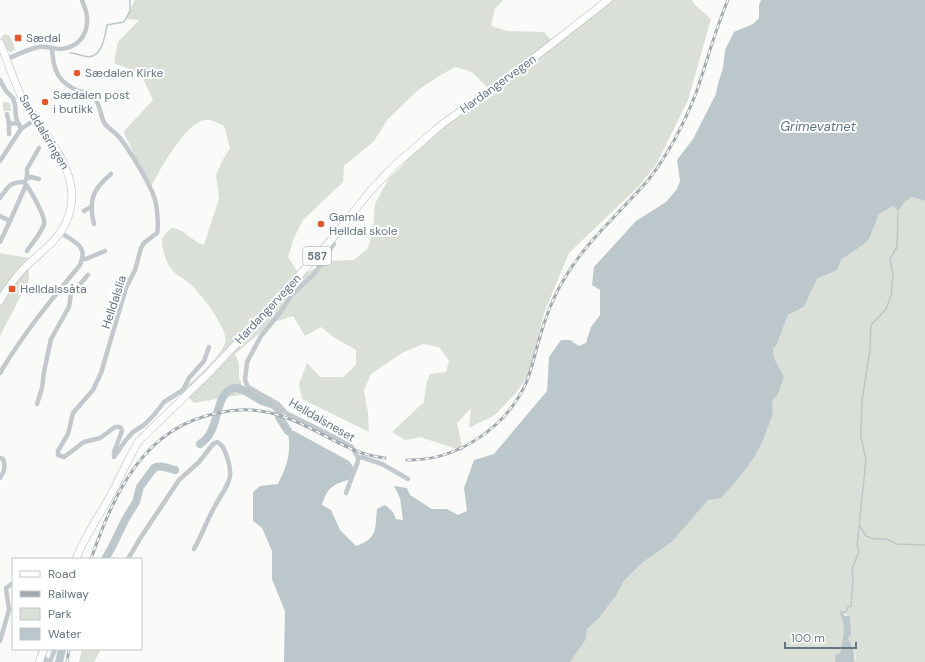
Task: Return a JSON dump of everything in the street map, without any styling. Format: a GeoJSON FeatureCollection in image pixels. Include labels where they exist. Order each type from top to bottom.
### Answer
{"type":"FeatureCollection","features":[{"type":"Feature","properties":{"kind":"main road","name":"Hardangervegen"},"geometry":{"type":"LineString","coordinates":[[76,558],[85,539],[111,495],[132,452],[143,436],[214,367],[308,266],[346,223],[382,177],[423,139],[459,111],[517,72],[608,0]]}},
{"type":"Feature","properties":{"kind":"main road","name":"Sanddalsringen"},"geometry":{"type":"LineString","coordinates":[[0,43],[18,89],[62,158],[70,178],[72,191],[71,205],[60,232],[53,241],[18,275],[0,301]]}},
{"type":"Feature","properties":{"kind":"street"},"geometry":{"type":"LineString","coordinates":[[6,59],[33,48],[44,47],[61,49],[78,43],[84,36],[86,29],[87,17],[82,0]]}},
{"type":"Feature","properties":{"kind":"street","name":"Helldalslia"},"geometry":{"type":"LineString","coordinates":[[52,48],[53,62],[58,76],[71,88],[95,98],[104,123],[120,138],[148,185],[155,200],[158,229],[155,235],[144,243],[141,248],[135,270],[125,292],[103,368],[93,390],[73,413],[68,434],[57,453],[60,456],[64,456],[79,445],[100,438],[115,427],[118,427],[121,428],[122,431],[114,452],[114,457],[126,440],[149,420],[164,402],[182,390],[189,378],[204,361],[209,347]]}},
{"type":"Feature","properties":{"kind":"street"},"geometry":{"type":"LineString","coordinates":[[0,80],[6,91],[13,98],[18,123],[21,129]]}},
{"type":"Feature","properties":{"kind":"street"},"geometry":{"type":"LineString","coordinates":[[8,114],[9,134]]}},
{"type":"Feature","properties":{"kind":"street"},"geometry":{"type":"LineString","coordinates":[[0,162],[21,129],[36,119]]}},
{"type":"Feature","properties":{"kind":"street"},"geometry":{"type":"LineString","coordinates":[[9,124],[18,123]]}},
{"type":"Feature","properties":{"kind":"street"},"geometry":{"type":"LineString","coordinates":[[0,242],[26,181],[27,169],[39,148]]}},
{"type":"Feature","properties":{"kind":"street"},"geometry":{"type":"LineString","coordinates":[[94,224],[91,208],[92,199],[96,189],[111,174]]}},
{"type":"Feature","properties":{"kind":"street"},"geometry":{"type":"LineString","coordinates":[[0,198],[9,185],[16,182],[26,181],[31,177],[39,179]]}},
{"type":"Feature","properties":{"kind":"street"},"geometry":{"type":"LineString","coordinates":[[26,181],[44,220],[44,224],[27,251]]}},
{"type":"Feature","properties":{"kind":"street"},"geometry":{"type":"LineString","coordinates":[[84,211],[91,208]]}},
{"type":"Feature","properties":{"kind":"street"},"geometry":{"type":"LineString","coordinates":[[0,216],[10,221]]}},
{"type":"Feature","properties":{"kind":"street"},"geometry":{"type":"LineString","coordinates":[[0,373],[34,321],[80,265],[82,259],[81,248],[76,242],[60,232]]}},
{"type":"Feature","properties":{"kind":"street","name":"Helldalsneset"},"geometry":{"type":"LineString","coordinates":[[334,244],[316,272],[291,296],[259,340],[247,362],[245,383],[254,392],[278,404],[286,413],[353,449],[358,458],[346,493]]}},
{"type":"Feature","properties":{"kind":"street"},"geometry":{"type":"LineString","coordinates":[[82,259],[86,259],[105,251]]}},
{"type":"Feature","properties":{"kind":"street"},"geometry":{"type":"LineString","coordinates":[[308,266],[316,272]]}},
{"type":"Feature","properties":{"kind":"street"},"geometry":{"type":"LineString","coordinates":[[37,404],[42,388],[51,339],[69,308],[71,294],[88,275]]}},
{"type":"Feature","properties":{"kind":"street"},"geometry":{"type":"LineString","coordinates":[[62,288],[71,294]]}},
{"type":"Feature","properties":{"kind":"street"},"geometry":{"type":"LineString","coordinates":[[137,429],[143,436]]}},
{"type":"Feature","properties":{"kind":"street"},"geometry":{"type":"LineString","coordinates":[[129,558],[179,480],[201,460],[217,442],[222,446],[228,458],[230,477],[226,488],[215,506],[194,549]]}},
{"type":"Feature","properties":{"kind":"street","name":"Helldalsneset"},"geometry":{"type":"LineString","coordinates":[[358,458],[361,457],[382,464],[408,479]]}},
{"type":"Feature","properties":{"kind":"street"},"geometry":{"type":"LineString","coordinates":[[0,458],[3,459],[5,469],[0,478]]}},
{"type":"Feature","properties":{"kind":"street"},"geometry":{"type":"LineString","coordinates":[[0,641],[9,610],[6,588],[12,584]]}},
{"type":"Feature","properties":{"kind":"street"},"geometry":{"type":"LineString","coordinates":[[41,656],[49,662],[55,650]]}},
{"type":"Feature","properties":{"kind":"green space"},"geometry":{"type":"Polygon","coordinates":[[[135,0],[503,0],[495,9],[491,26],[508,31],[544,32],[554,43],[598,12],[612,0],[692,0],[695,5],[711,19],[688,100],[657,163],[639,186],[569,253],[544,313],[529,375],[514,395],[495,415],[469,428],[471,408],[457,423],[463,451],[420,437],[405,440],[392,432],[424,402],[426,384],[430,374],[446,372],[449,361],[439,347],[423,344],[402,353],[371,374],[364,390],[368,413],[369,432],[302,399],[299,384],[307,363],[320,377],[343,377],[356,365],[356,350],[335,338],[321,327],[305,336],[293,316],[271,323],[235,354],[239,364],[239,377],[245,394],[194,403],[181,390],[199,375],[218,355],[225,343],[225,337],[223,329],[206,302],[188,282],[176,274],[170,267],[164,253],[162,238],[171,228],[180,230],[204,245],[219,199],[216,176],[221,163],[230,148],[224,126],[212,121],[204,120],[189,129],[167,158],[152,185],[146,179],[124,133],[125,130],[153,100],[141,74],[114,63],[118,42],[139,20],[125,19],[135,0]],[[455,67],[417,91],[388,119],[374,141],[344,166],[343,182],[303,220],[294,238],[288,257],[300,276],[329,261],[354,260],[368,248],[373,231],[375,204],[389,178],[402,166],[418,145],[489,89],[472,72],[455,67]]]}},
{"type":"Feature","properties":{"kind":"green space"},"geometry":{"type":"Polygon","coordinates":[[[4,34],[9,35],[12,41],[15,49],[12,52],[6,49],[1,38],[4,34]]]}},
{"type":"Feature","properties":{"kind":"green space"},"geometry":{"type":"Polygon","coordinates":[[[4,102],[10,103],[11,111],[3,111],[4,102]]]}},
{"type":"Feature","properties":{"kind":"green space"},"geometry":{"type":"Polygon","coordinates":[[[911,197],[925,201],[925,662],[854,662],[856,657],[848,638],[850,615],[840,614],[844,625],[844,638],[835,662],[570,662],[585,639],[587,629],[598,619],[616,596],[623,582],[642,563],[673,541],[708,500],[753,459],[762,443],[773,414],[772,402],[778,394],[784,377],[774,358],[773,349],[777,344],[788,315],[804,307],[817,279],[837,270],[842,259],[870,237],[879,214],[893,206],[898,211],[911,197]]]}},
{"type":"Feature","properties":{"kind":"green space"},"geometry":{"type":"Polygon","coordinates":[[[0,253],[29,258],[29,280],[0,336],[0,253]]]}},
{"type":"Feature","properties":{"kind":"green space"},"geometry":{"type":"Polygon","coordinates":[[[82,287],[89,290],[86,295],[76,295],[76,294],[82,287]]]}},
{"type":"Feature","properties":{"kind":"green space"},"geometry":{"type":"Polygon","coordinates":[[[82,650],[100,650],[94,662],[79,662],[82,650]]]}},
{"type":"Feature","properties":{"kind":"water","name":"Grimevatnet"},"geometry":{"type":"Polygon","coordinates":[[[761,0],[925,0],[925,201],[911,197],[898,211],[893,206],[879,214],[867,242],[842,259],[837,270],[817,279],[804,307],[788,315],[777,344],[773,349],[774,358],[784,377],[778,394],[772,402],[773,414],[762,443],[753,459],[721,498],[708,500],[673,541],[642,563],[623,582],[616,596],[598,619],[587,629],[586,639],[570,662],[284,662],[285,611],[272,579],[272,551],[262,528],[253,521],[253,492],[260,486],[278,484],[288,458],[288,431],[294,431],[349,461],[354,468],[351,479],[332,487],[326,494],[322,505],[331,510],[340,530],[356,546],[368,540],[372,536],[375,528],[377,509],[385,505],[393,512],[396,519],[403,520],[400,498],[394,486],[407,488],[410,495],[432,509],[447,509],[458,515],[467,511],[464,488],[474,460],[494,454],[547,391],[549,357],[561,340],[570,340],[579,346],[586,343],[591,327],[600,315],[600,290],[592,285],[594,267],[636,221],[666,202],[677,189],[680,181],[677,160],[693,139],[716,94],[723,68],[725,50],[734,32],[753,24],[759,18],[759,5],[761,0]]]}},
{"type":"Feature","properties":{"kind":"water"},"geometry":{"type":"Polygon","coordinates":[[[841,612],[845,616],[850,615],[851,635],[848,638],[854,653],[854,662],[835,662],[836,655],[840,653],[843,638],[844,628],[840,614],[841,612]]]}},
{"type":"Feature","properties":{"kind":"waterway"},"geometry":{"type":"LineString","coordinates":[[70,53],[90,57],[95,55],[102,46],[107,25],[124,22],[130,11],[130,0]]}},
{"type":"Feature","properties":{"kind":"waterway"},"geometry":{"type":"LineString","coordinates":[[841,612],[846,612],[848,607],[851,606],[853,579],[852,569],[859,552],[857,545],[866,460],[861,437],[862,401],[870,349],[871,325],[886,309],[891,296],[893,275],[890,259],[897,247],[898,211]]}},
{"type":"Feature","properties":{"kind":"waterway"},"geometry":{"type":"LineString","coordinates":[[200,444],[212,430],[221,401],[225,394],[234,388],[244,390],[260,400],[274,405],[278,409],[279,413]]}},
{"type":"Feature","properties":{"kind":"waterway"},"geometry":{"type":"LineString","coordinates":[[279,417],[288,431]]}},
{"type":"Feature","properties":{"kind":"waterway"},"geometry":{"type":"LineString","coordinates":[[106,558],[136,502],[140,487],[154,468],[162,467],[175,470]]}},
{"type":"Feature","properties":{"kind":"waterway"},"geometry":{"type":"LineString","coordinates":[[860,526],[866,536],[875,539],[886,539],[897,544],[925,545]]}},
{"type":"Feature","properties":{"kind":"waterway"},"geometry":{"type":"LineString","coordinates":[[59,662],[62,650]]}},
{"type":"Feature","properties":{"kind":"railway"},"geometry":{"type":"LineString","coordinates":[[407,460],[426,459],[444,455],[462,448],[479,438],[494,426],[507,413],[518,398],[527,381],[549,309],[563,281],[592,241],[649,179],[676,138],[696,93],[715,34],[728,0]]}},
{"type":"Feature","properties":{"kind":"railway"},"geometry":{"type":"LineString","coordinates":[[91,558],[110,511],[135,467],[151,448],[170,433],[192,421],[218,413],[235,410],[268,412],[297,422],[357,451],[385,458]]}},
{"type":"Feature","properties":{"kind":"railway"},"geometry":{"type":"LineString","coordinates":[[67,662],[69,650]]}},
{"type":"Feature","properties":{"kind":"place","name":"Sædal"},"geometry":{"type":"Point","coordinates":[18,38]}},
{"type":"Feature","properties":{"kind":"place","name":"Sædalen Kirke"},"geometry":{"type":"Point","coordinates":[77,73]}},
{"type":"Feature","properties":{"kind":"place","name":"Sædalen post i butikk"},"geometry":{"type":"Point","coordinates":[45,102]}},
{"type":"Feature","properties":{"kind":"place","name":"Gamle Helldal skole"},"geometry":{"type":"Point","coordinates":[321,224]}},
{"type":"Feature","properties":{"kind":"place","name":"Helldalssåta"},"geometry":{"type":"Point","coordinates":[12,289]}}]}
